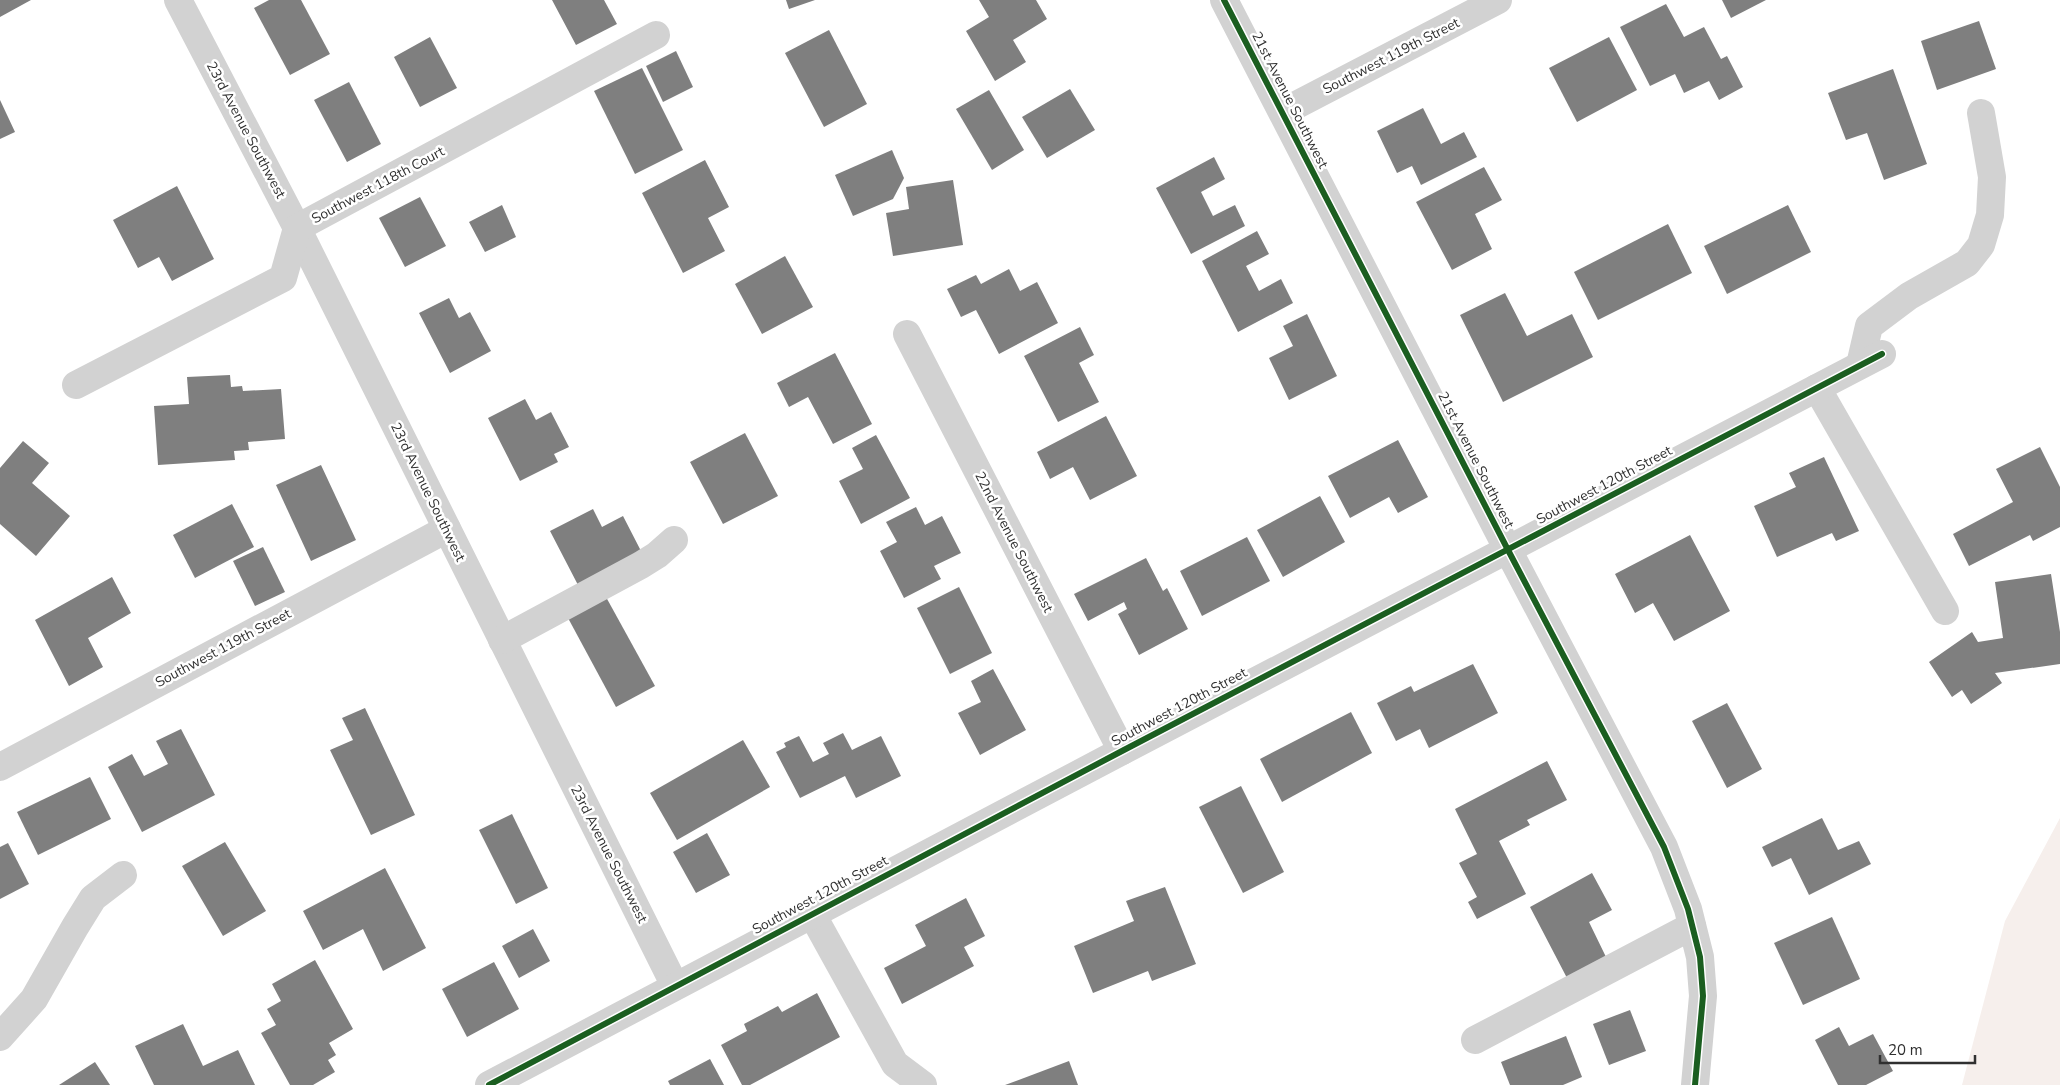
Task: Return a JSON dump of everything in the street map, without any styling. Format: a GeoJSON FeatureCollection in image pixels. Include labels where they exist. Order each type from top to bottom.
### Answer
{"type":"FeatureCollection","features":[{"type":"Feature","properties":{"kind":"street","name":"23rd Avenue Southwest"},"geometry":{"type":"LineString","coordinates":[[178,0],[298,228],[675,986]]}},
{"type":"Feature","properties":{"kind":"street","name":"21st Avenue Southwest"},"geometry":{"type":"LineString","coordinates":[[1224,0],[1508,550],[1664,847],[1688,909],[1700,957],[1703,996],[1695,1085]]}},
{"type":"Feature","properties":{"kind":"street","name":"Southwest 119th Street"},"geometry":{"type":"LineString","coordinates":[[1282,112],[1498,0]]}},
{"type":"Feature","properties":{"kind":"street","name":"Southwest 118th Court"},"geometry":{"type":"LineString","coordinates":[[76,385],[283,278],[298,228],[656,35]]}},
{"type":"Feature","properties":{"kind":"street","name":"Southwest 120th Street"},"geometry":{"type":"LineString","coordinates":[[489,1085],[1122,751],[1871,360],[1870,326],[1909,296],[1966,263],[1981,245],[1990,215],[1992,177],[1982,113]]}},
{"type":"Feature","properties":{"kind":"street","name":"22nd Avenue Southwest"},"geometry":{"type":"LineString","coordinates":[[907,334],[1122,751]]}},
{"type":"Feature","properties":{"kind":"street"},"geometry":{"type":"LineString","coordinates":[[1817,388],[1945,612]]}},
{"type":"Feature","properties":{"kind":"street","name":"Southwest 119th Street"},"geometry":{"type":"LineString","coordinates":[[0,767],[447,529]]}},
{"type":"Feature","properties":{"kind":"street"},"geometry":{"type":"LineString","coordinates":[[502,640],[641,565],[657,555],[674,540]]}},
{"type":"Feature","properties":{"kind":"street"},"geometry":{"type":"LineString","coordinates":[[0,1037],[34,999],[93,898],[122,875]]}},
{"type":"Feature","properties":{"kind":"street"},"geometry":{"type":"LineString","coordinates":[[812,914],[895,1064],[923,1085]]}},
{"type":"Feature","properties":{"kind":"street"},"geometry":{"type":"LineString","coordinates":[[1476,1040],[1692,926]]}},
{"type":"Feature","properties":{"kind":"shaded area"},"geometry":{"type":"Polygon","coordinates":[[[2060,818],[2060,1085],[1962,1085],[2005,921],[2060,818]]]}},
{"type":"Feature","properties":{"kind":"building"},"geometry":{"type":"Polygon","coordinates":[[[0,0],[31,0],[0,17],[0,0]]]}},
{"type":"Feature","properties":{"kind":"building"},"geometry":{"type":"Polygon","coordinates":[[[269,0],[301,0],[330,54],[290,75],[254,8],[269,0]]]}},
{"type":"Feature","properties":{"kind":"building"},"geometry":{"type":"Polygon","coordinates":[[[552,0],[604,0],[617,24],[576,45],[552,0]]]}},
{"type":"Feature","properties":{"kind":"building"},"geometry":{"type":"Polygon","coordinates":[[[786,0],[815,0],[789,9],[786,0]]]}},
{"type":"Feature","properties":{"kind":"building"},"geometry":{"type":"Polygon","coordinates":[[[979,0],[1036,0],[1047,19],[1013,40],[1026,62],[995,81],[966,31],[989,17],[979,0]]]}},
{"type":"Feature","properties":{"kind":"building"},"geometry":{"type":"Polygon","coordinates":[[[1722,0],[1766,0],[1731,18],[1722,0]]]}},
{"type":"Feature","properties":{"kind":"building"},"geometry":{"type":"Polygon","coordinates":[[[1666,4],[1684,37],[1704,27],[1721,59],[1727,56],[1743,87],[1719,100],[1709,81],[1684,93],[1675,74],[1650,86],[1620,27],[1666,4]]]}},
{"type":"Feature","properties":{"kind":"building"},"geometry":{"type":"Polygon","coordinates":[[[1979,21],[1996,69],[1937,90],[1921,41],[1979,21]]]}},
{"type":"Feature","properties":{"kind":"building"},"geometry":{"type":"Polygon","coordinates":[[[829,30],[867,104],[824,127],[785,53],[829,30]]]}},
{"type":"Feature","properties":{"kind":"building"},"geometry":{"type":"Polygon","coordinates":[[[430,37],[457,88],[420,107],[394,57],[430,37]]]}},
{"type":"Feature","properties":{"kind":"building"},"geometry":{"type":"Polygon","coordinates":[[[1609,37],[1637,90],[1577,122],[1549,68],[1609,37]]]}},
{"type":"Feature","properties":{"kind":"building"},"geometry":{"type":"Polygon","coordinates":[[[676,51],[693,87],[663,102],[646,66],[676,51]]]}},
{"type":"Feature","properties":{"kind":"building"},"geometry":{"type":"Polygon","coordinates":[[[642,68],[683,150],[635,174],[594,91],[642,68]]]}},
{"type":"Feature","properties":{"kind":"building"},"geometry":{"type":"Polygon","coordinates":[[[1893,69],[1927,164],[1884,180],[1867,133],[1846,140],[1828,93],[1893,69]]]}},
{"type":"Feature","properties":{"kind":"building"},"geometry":{"type":"Polygon","coordinates":[[[349,82],[381,144],[347,162],[314,100],[349,82]]]}},
{"type":"Feature","properties":{"kind":"building"},"geometry":{"type":"Polygon","coordinates":[[[1070,89],[1095,130],[1047,158],[1022,117],[1070,89]]]}},
{"type":"Feature","properties":{"kind":"building"},"geometry":{"type":"Polygon","coordinates":[[[989,90],[1024,150],[992,170],[956,109],[989,90]]]}},
{"type":"Feature","properties":{"kind":"building"},"geometry":{"type":"Polygon","coordinates":[[[0,100],[15,132],[0,139],[0,100]]]}},
{"type":"Feature","properties":{"kind":"building"},"geometry":{"type":"Polygon","coordinates":[[[1423,108],[1441,144],[1464,132],[1477,157],[1421,185],[1412,166],[1397,173],[1377,131],[1423,108]]]}},
{"type":"Feature","properties":{"kind":"building"},"geometry":{"type":"Polygon","coordinates":[[[892,150],[904,178],[893,199],[853,216],[835,175],[892,150]]]}},
{"type":"Feature","properties":{"kind":"building"},"geometry":{"type":"Polygon","coordinates":[[[1214,157],[1225,179],[1201,192],[1213,216],[1235,205],[1245,226],[1191,254],[1156,188],[1214,157]]]}},
{"type":"Feature","properties":{"kind":"building"},"geometry":{"type":"Polygon","coordinates":[[[705,160],[729,207],[708,218],[725,251],[683,273],[642,193],[705,160]]]}},
{"type":"Feature","properties":{"kind":"building"},"geometry":{"type":"Polygon","coordinates":[[[1484,167],[1502,200],[1475,214],[1492,249],[1452,270],[1416,202],[1484,167]]]}},
{"type":"Feature","properties":{"kind":"building"},"geometry":{"type":"Polygon","coordinates":[[[953,180],[963,245],[893,256],[886,213],[909,209],[906,187],[953,180]]]}},
{"type":"Feature","properties":{"kind":"building"},"geometry":{"type":"Polygon","coordinates":[[[177,186],[214,259],[172,281],[159,257],[138,268],[113,220],[177,186]]]}},
{"type":"Feature","properties":{"kind":"building"},"geometry":{"type":"Polygon","coordinates":[[[420,197],[446,246],[405,267],[379,218],[420,197]]]}},
{"type":"Feature","properties":{"kind":"building"},"geometry":{"type":"Polygon","coordinates":[[[502,205],[516,237],[485,252],[469,222],[502,205]]]}},
{"type":"Feature","properties":{"kind":"building"},"geometry":{"type":"Polygon","coordinates":[[[1788,205],[1811,252],[1727,294],[1704,246],[1788,205]]]}},
{"type":"Feature","properties":{"kind":"building"},"geometry":{"type":"Polygon","coordinates":[[[1668,224],[1692,273],[1598,320],[1574,272],[1668,224]]]}},
{"type":"Feature","properties":{"kind":"building"},"geometry":{"type":"Polygon","coordinates":[[[1257,231],[1269,254],[1246,266],[1259,291],[1281,279],[1293,303],[1238,332],[1202,261],[1257,231]]]}},
{"type":"Feature","properties":{"kind":"building"},"geometry":{"type":"Polygon","coordinates":[[[785,256],[813,307],[762,334],[735,284],[785,256]]]}},
{"type":"Feature","properties":{"kind":"building"},"geometry":{"type":"Polygon","coordinates":[[[1009,269],[1020,291],[1037,282],[1058,323],[999,354],[976,310],[961,317],[947,289],[976,275],[981,284],[1009,269]]]}},
{"type":"Feature","properties":{"kind":"building"},"geometry":{"type":"Polygon","coordinates":[[[1505,293],[1527,336],[1572,314],[1593,357],[1503,402],[1460,315],[1505,293]]]}},
{"type":"Feature","properties":{"kind":"building"},"geometry":{"type":"Polygon","coordinates":[[[449,298],[459,318],[470,312],[491,351],[450,373],[419,313],[449,298]]]}},
{"type":"Feature","properties":{"kind":"building"},"geometry":{"type":"Polygon","coordinates":[[[1307,314],[1337,376],[1289,400],[1269,358],[1293,346],[1283,326],[1307,314]]]}},
{"type":"Feature","properties":{"kind":"building"},"geometry":{"type":"Polygon","coordinates":[[[1080,327],[1094,355],[1079,363],[1099,402],[1058,422],[1024,356],[1080,327]]]}},
{"type":"Feature","properties":{"kind":"building"},"geometry":{"type":"Polygon","coordinates":[[[835,353],[872,424],[833,444],[808,397],[789,407],[777,383],[835,353]]]}},
{"type":"Feature","properties":{"kind":"building"},"geometry":{"type":"Polygon","coordinates":[[[230,375],[231,387],[242,386],[243,391],[281,389],[285,439],[248,442],[249,450],[234,451],[235,460],[158,465],[154,406],[189,404],[187,377],[230,375]]]}},
{"type":"Feature","properties":{"kind":"building"},"geometry":{"type":"Polygon","coordinates":[[[525,399],[536,420],[551,412],[569,447],[554,454],[558,462],[520,481],[488,418],[525,399]]]}},
{"type":"Feature","properties":{"kind":"building"},"geometry":{"type":"Polygon","coordinates":[[[1106,416],[1137,476],[1090,500],[1073,467],[1050,479],[1037,452],[1106,416]]]}},
{"type":"Feature","properties":{"kind":"building"},"geometry":{"type":"Polygon","coordinates":[[[745,433],[778,496],[723,524],[690,462],[745,433]]]}},
{"type":"Feature","properties":{"kind":"building"},"geometry":{"type":"Polygon","coordinates":[[[876,435],[910,498],[861,524],[839,481],[863,469],[852,448],[876,435]]]}},
{"type":"Feature","properties":{"kind":"building"},"geometry":{"type":"Polygon","coordinates":[[[1398,440],[1428,497],[1398,513],[1389,497],[1350,518],[1328,476],[1398,440]]]}},
{"type":"Feature","properties":{"kind":"building"},"geometry":{"type":"Polygon","coordinates":[[[23,441],[49,463],[32,483],[70,516],[36,556],[0,524],[0,468],[23,441]]]}},
{"type":"Feature","properties":{"kind":"building"},"geometry":{"type":"Polygon","coordinates":[[[2040,447],[2060,487],[2060,527],[2033,541],[2030,535],[1969,566],[1953,534],[2013,502],[1996,469],[2040,447]]]}},
{"type":"Feature","properties":{"kind":"building"},"geometry":{"type":"Polygon","coordinates":[[[1824,457],[1859,531],[1836,541],[1832,533],[1777,557],[1754,506],[1796,487],[1789,473],[1824,457]]]}},
{"type":"Feature","properties":{"kind":"building"},"geometry":{"type":"Polygon","coordinates":[[[321,465],[356,540],[311,561],[276,485],[321,465]]]}},
{"type":"Feature","properties":{"kind":"building"},"geometry":{"type":"Polygon","coordinates":[[[1320,496],[1345,542],[1283,577],[1257,530],[1320,496]]]}},
{"type":"Feature","properties":{"kind":"building"},"geometry":{"type":"Polygon","coordinates":[[[232,504],[254,547],[195,578],[173,535],[232,504]]]}},
{"type":"Feature","properties":{"kind":"building"},"geometry":{"type":"Polygon","coordinates":[[[916,507],[925,525],[942,516],[961,553],[934,566],[941,579],[904,598],[880,551],[897,542],[886,522],[916,507]]]}},
{"type":"Feature","properties":{"kind":"building"},"geometry":{"type":"Polygon","coordinates":[[[593,509],[602,527],[623,516],[641,551],[578,585],[550,531],[593,509]]]}},
{"type":"Feature","properties":{"kind":"building"},"geometry":{"type":"Polygon","coordinates":[[[1690,535],[1730,611],[1674,641],[1653,603],[1635,613],[1615,574],[1690,535]]]}},
{"type":"Feature","properties":{"kind":"building"},"geometry":{"type":"Polygon","coordinates":[[[1247,537],[1270,581],[1202,616],[1180,571],[1247,537]]]}},
{"type":"Feature","properties":{"kind":"building"},"geometry":{"type":"Polygon","coordinates":[[[263,547],[285,592],[255,606],[233,561],[263,547]]]}},
{"type":"Feature","properties":{"kind":"building"},"geometry":{"type":"Polygon","coordinates":[[[1146,558],[1163,591],[1167,588],[1188,629],[1139,655],[1118,614],[1127,609],[1124,602],[1088,621],[1074,594],[1146,558]]]}},
{"type":"Feature","properties":{"kind":"building"},"geometry":{"type":"Polygon","coordinates":[[[2051,574],[2060,632],[2060,664],[1995,673],[2002,683],[1971,704],[1962,690],[1952,697],[1929,662],[1972,632],[1978,642],[2003,638],[1995,582],[2051,574]]]}},
{"type":"Feature","properties":{"kind":"building"},"geometry":{"type":"Polygon","coordinates":[[[112,577],[131,613],[88,638],[103,667],[69,686],[35,620],[112,577]]]}},
{"type":"Feature","properties":{"kind":"building"},"geometry":{"type":"Polygon","coordinates":[[[959,587],[992,653],[950,674],[917,608],[959,587]]]}},
{"type":"Feature","properties":{"kind":"building"},"geometry":{"type":"Polygon","coordinates":[[[606,597],[655,686],[616,707],[568,618],[606,597]]]}},
{"type":"Feature","properties":{"kind":"building"},"geometry":{"type":"Polygon","coordinates":[[[1473,664],[1498,713],[1429,748],[1420,729],[1396,741],[1377,703],[1411,686],[1414,692],[1473,664]]]}},
{"type":"Feature","properties":{"kind":"building"},"geometry":{"type":"Polygon","coordinates":[[[993,669],[1026,730],[980,755],[958,713],[981,702],[971,681],[993,669]]]}},
{"type":"Feature","properties":{"kind":"building"},"geometry":{"type":"Polygon","coordinates":[[[1727,703],[1762,769],[1727,788],[1692,721],[1727,703]]]}},
{"type":"Feature","properties":{"kind":"building"},"geometry":{"type":"Polygon","coordinates":[[[365,708],[415,815],[371,835],[330,750],[353,740],[342,718],[365,708]]]}},
{"type":"Feature","properties":{"kind":"building"},"geometry":{"type":"Polygon","coordinates":[[[1351,712],[1372,753],[1282,802],[1260,759],[1351,712]]]}},
{"type":"Feature","properties":{"kind":"building"},"geometry":{"type":"Polygon","coordinates":[[[181,729],[215,795],[142,832],[108,767],[132,754],[144,776],[168,764],[156,741],[181,729]]]}},
{"type":"Feature","properties":{"kind":"building"},"geometry":{"type":"Polygon","coordinates":[[[843,733],[852,750],[881,736],[901,776],[856,798],[845,776],[800,798],[776,752],[786,747],[784,743],[799,736],[813,762],[829,754],[823,743],[843,733]]]}},
{"type":"Feature","properties":{"kind":"building"},"geometry":{"type":"Polygon","coordinates":[[[743,740],[770,787],[677,840],[650,793],[743,740]]]}},
{"type":"Feature","properties":{"kind":"building"},"geometry":{"type":"Polygon","coordinates":[[[1547,761],[1567,800],[1527,820],[1530,825],[1499,841],[1526,894],[1477,919],[1468,902],[1477,897],[1459,863],[1477,854],[1455,809],[1547,761]]]}},
{"type":"Feature","properties":{"kind":"building"},"geometry":{"type":"Polygon","coordinates":[[[90,777],[111,819],[38,855],[17,812],[90,777]]]}},
{"type":"Feature","properties":{"kind":"building"},"geometry":{"type":"Polygon","coordinates":[[[1241,786],[1284,872],[1243,893],[1199,807],[1241,786]]]}},
{"type":"Feature","properties":{"kind":"building"},"geometry":{"type":"Polygon","coordinates":[[[512,814],[548,888],[516,904],[479,830],[512,814]]]}},
{"type":"Feature","properties":{"kind":"building"},"geometry":{"type":"Polygon","coordinates":[[[1822,818],[1838,850],[1859,841],[1871,864],[1809,895],[1791,858],[1772,867],[1762,847],[1822,818]]]}},
{"type":"Feature","properties":{"kind":"building"},"geometry":{"type":"Polygon","coordinates":[[[707,833],[730,875],[696,893],[673,852],[707,833]]]}},
{"type":"Feature","properties":{"kind":"building"},"geometry":{"type":"Polygon","coordinates":[[[225,842],[266,911],[223,936],[182,866],[225,842]]]}},
{"type":"Feature","properties":{"kind":"building"},"geometry":{"type":"Polygon","coordinates":[[[8,843],[29,884],[0,899],[0,847],[8,843]]]}},
{"type":"Feature","properties":{"kind":"building"},"geometry":{"type":"Polygon","coordinates":[[[385,868],[426,948],[383,971],[363,929],[323,950],[303,911],[385,868]]]}},
{"type":"Feature","properties":{"kind":"building"},"geometry":{"type":"Polygon","coordinates":[[[1592,873],[1612,910],[1589,922],[1606,957],[1567,978],[1530,907],[1592,873]]]}},
{"type":"Feature","properties":{"kind":"building"},"geometry":{"type":"Polygon","coordinates":[[[1165,887],[1196,964],[1152,981],[1148,971],[1093,993],[1074,946],[1134,921],[1126,901],[1165,887]]]}},
{"type":"Feature","properties":{"kind":"building"},"geometry":{"type":"Polygon","coordinates":[[[966,898],[985,936],[964,947],[974,966],[902,1004],[884,968],[926,946],[915,925],[966,898]]]}},
{"type":"Feature","properties":{"kind":"building"},"geometry":{"type":"Polygon","coordinates":[[[1832,917],[1860,979],[1803,1005],[1774,943],[1832,917]]]}},
{"type":"Feature","properties":{"kind":"building"},"geometry":{"type":"Polygon","coordinates":[[[533,929],[550,961],[519,978],[502,946],[533,929]]]}},
{"type":"Feature","properties":{"kind":"building"},"geometry":{"type":"Polygon","coordinates":[[[315,960],[353,1029],[329,1043],[336,1055],[328,1060],[335,1072],[313,1085],[290,1085],[261,1033],[276,1025],[267,1009],[281,1001],[272,984],[315,960]]]}},
{"type":"Feature","properties":{"kind":"building"},"geometry":{"type":"Polygon","coordinates":[[[494,962],[519,1009],[467,1037],[442,989],[494,962]]]}},
{"type":"Feature","properties":{"kind":"building"},"geometry":{"type":"Polygon","coordinates":[[[817,993],[840,1037],[750,1085],[742,1085],[721,1045],[747,1031],[744,1024],[778,1006],[782,1012],[817,993]]]}},
{"type":"Feature","properties":{"kind":"building"},"geometry":{"type":"Polygon","coordinates":[[[1630,1010],[1646,1051],[1609,1065],[1593,1024],[1630,1010]]]}},
{"type":"Feature","properties":{"kind":"building"},"geometry":{"type":"Polygon","coordinates":[[[183,1024],[203,1066],[238,1050],[255,1085],[154,1085],[135,1046],[183,1024]]]}},
{"type":"Feature","properties":{"kind":"building"},"geometry":{"type":"Polygon","coordinates":[[[1839,1027],[1849,1046],[1873,1034],[1893,1071],[1866,1085],[1838,1085],[1815,1040],[1839,1027]]]}},
{"type":"Feature","properties":{"kind":"building"},"geometry":{"type":"Polygon","coordinates":[[[1566,1036],[1582,1077],[1563,1085],[1510,1085],[1501,1062],[1566,1036]]]}},
{"type":"Feature","properties":{"kind":"building"},"geometry":{"type":"Polygon","coordinates":[[[710,1059],[724,1085],[670,1085],[668,1081],[710,1059]]]}},
{"type":"Feature","properties":{"kind":"building"},"geometry":{"type":"Polygon","coordinates":[[[1069,1061],[1078,1085],[1005,1085],[1069,1061]]]}},
{"type":"Feature","properties":{"kind":"building"},"geometry":{"type":"Polygon","coordinates":[[[95,1062],[110,1085],[59,1085],[95,1062]]]}},
{"type":"Feature","properties":{"kind":"cycle path"},"geometry":{"type":"LineString","coordinates":[[1224,0],[1508,550],[1664,847],[1688,909],[1700,957],[1703,996],[1695,1085]]}},
{"type":"Feature","properties":{"kind":"cycle path"},"geometry":{"type":"LineString","coordinates":[[489,1085],[1122,751],[1882,354]]}}]}
